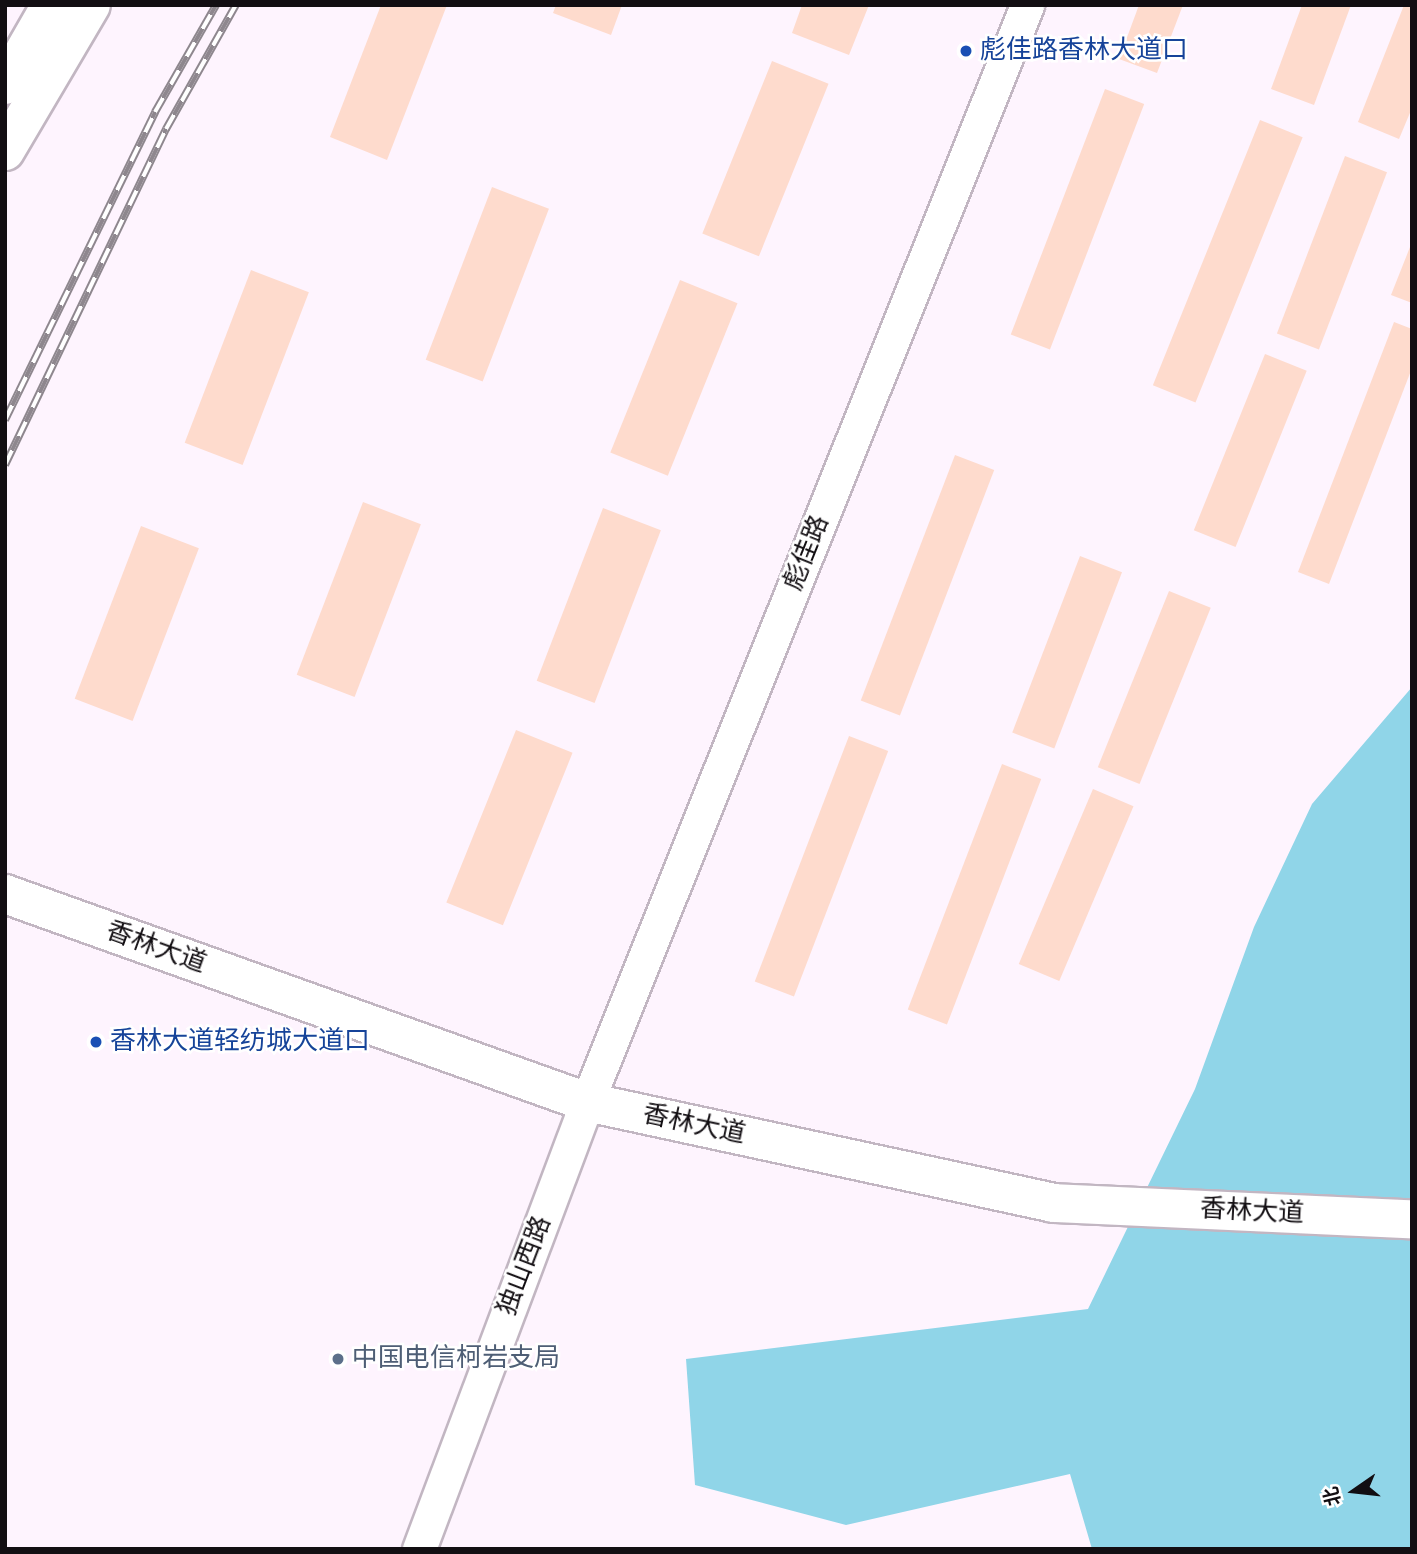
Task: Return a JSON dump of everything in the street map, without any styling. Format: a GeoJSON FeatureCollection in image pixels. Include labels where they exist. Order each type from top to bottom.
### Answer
{"type":"FeatureCollection","features":[{"type":"Feature","properties":{"kind":"main road"},"geometry":{"type":"LineString","coordinates":[[5,85],[51,5]]}},
{"type":"Feature","properties":{"kind":"main road"},"geometry":{"type":"LineString","coordinates":[[5,151],[91,5]]}},
{"type":"Feature","properties":{"kind":"main road","name":"香林大道"},"geometry":{"type":"LineString","coordinates":[[5,894],[587,1101],[1053,1203],[1412,1219]]}},
{"type":"Feature","properties":{"kind":"street","name":"彪佳路"},"geometry":{"type":"LineString","coordinates":[[587,1101],[1027,5]]}},
{"type":"Feature","properties":{"kind":"street","name":"独山西路"},"geometry":{"type":"LineString","coordinates":[[419,1549],[587,1101]]}},
{"type":"Feature","properties":{"kind":"water"},"geometry":{"type":"Polygon","coordinates":[[[1412,687],[1412,1549],[1092,1549],[1070,1474],[846,1525],[695,1485],[686,1359],[1088,1309],[1195,1089],[1254,927],[1312,804],[1412,687]]]}},
{"type":"Feature","properties":{"kind":"building"},"geometry":{"type":"Polygon","coordinates":[[[381,5],[447,5],[387,160],[330,137],[381,5]]]}},
{"type":"Feature","properties":{"kind":"building"},"geometry":{"type":"Polygon","coordinates":[[[556,5],[622,5],[611,35],[553,13],[556,5]]]}},
{"type":"Feature","properties":{"kind":"building"},"geometry":{"type":"Polygon","coordinates":[[[802,5],[869,5],[849,55],[792,33],[802,5]]]}},
{"type":"Feature","properties":{"kind":"building"},"geometry":{"type":"Polygon","coordinates":[[[1139,5],[1183,5],[1157,73],[1119,59],[1139,5]]]}},
{"type":"Feature","properties":{"kind":"building"},"geometry":{"type":"Polygon","coordinates":[[[1302,5],[1351,5],[1314,105],[1271,89],[1302,5]]]}},
{"type":"Feature","properties":{"kind":"building"},"geometry":{"type":"Polygon","coordinates":[[[1404,5],[1412,5],[1412,108],[1399,139],[1358,122],[1404,5]]]}},
{"type":"Feature","properties":{"kind":"building"},"geometry":{"type":"Polygon","coordinates":[[[772,61],[829,84],[759,256],[702,233],[772,61]]]}},
{"type":"Feature","properties":{"kind":"building"},"geometry":{"type":"Polygon","coordinates":[[[1105,89],[1144,104],[1050,350],[1011,335],[1105,89]]]}},
{"type":"Feature","properties":{"kind":"building"},"geometry":{"type":"Polygon","coordinates":[[[1260,120],[1303,137],[1196,402],[1153,385],[1260,120]]]}},
{"type":"Feature","properties":{"kind":"building"},"geometry":{"type":"Polygon","coordinates":[[[1345,156],[1387,172],[1319,350],[1277,333],[1345,156]]]}},
{"type":"Feature","properties":{"kind":"building"},"geometry":{"type":"Polygon","coordinates":[[[492,187],[549,209],[483,382],[426,360],[492,187]]]}},
{"type":"Feature","properties":{"kind":"building"},"geometry":{"type":"Polygon","coordinates":[[[1412,242],[1412,303],[1391,295],[1412,242]]]}},
{"type":"Feature","properties":{"kind":"building"},"geometry":{"type":"Polygon","coordinates":[[[251,270],[309,292],[243,465],[185,443],[251,270]]]}},
{"type":"Feature","properties":{"kind":"building"},"geometry":{"type":"Polygon","coordinates":[[[680,280],[737,303],[668,476],[610,452],[680,280]]]}},
{"type":"Feature","properties":{"kind":"building"},"geometry":{"type":"Polygon","coordinates":[[[1394,322],[1412,329],[1412,368],[1329,584],[1298,572],[1394,322]]]}},
{"type":"Feature","properties":{"kind":"building"},"geometry":{"type":"Polygon","coordinates":[[[1265,354],[1307,371],[1236,547],[1194,530],[1265,354]]]}},
{"type":"Feature","properties":{"kind":"building"},"geometry":{"type":"Polygon","coordinates":[[[955,455],[994,470],[900,716],[861,701],[955,455]]]}},
{"type":"Feature","properties":{"kind":"building"},"geometry":{"type":"Polygon","coordinates":[[[363,502],[421,524],[355,697],[297,675],[363,502]]]}},
{"type":"Feature","properties":{"kind":"building"},"geometry":{"type":"Polygon","coordinates":[[[603,508],[661,530],[595,703],[537,681],[603,508]]]}},
{"type":"Feature","properties":{"kind":"building"},"geometry":{"type":"Polygon","coordinates":[[[141,526],[199,548],[133,721],[75,699],[141,526]]]}},
{"type":"Feature","properties":{"kind":"building"},"geometry":{"type":"Polygon","coordinates":[[[1080,556],[1122,572],[1054,749],[1012,732],[1080,556]]]}},
{"type":"Feature","properties":{"kind":"building"},"geometry":{"type":"Polygon","coordinates":[[[1169,591],[1211,608],[1140,784],[1098,767],[1169,591]]]}},
{"type":"Feature","properties":{"kind":"building"},"geometry":{"type":"Polygon","coordinates":[[[516,730],[573,753],[503,925],[446,902],[516,730]]]}},
{"type":"Feature","properties":{"kind":"building"},"geometry":{"type":"Polygon","coordinates":[[[849,736],[888,751],[794,997],[755,982],[849,736]]]}},
{"type":"Feature","properties":{"kind":"building"},"geometry":{"type":"Polygon","coordinates":[[[1002,764],[1041,779],[947,1025],[908,1010],[1002,764]]]}},
{"type":"Feature","properties":{"kind":"building"},"geometry":{"type":"Polygon","coordinates":[[[1093,789],[1134,806],[1059,981],[1019,964],[1093,789]]]}},
{"type":"Feature","properties":{"kind":"railway"},"geometry":{"type":"LineString","coordinates":[[5,420],[155,112],[216,5]]}},
{"type":"Feature","properties":{"kind":"railway"},"geometry":{"type":"LineString","coordinates":[[5,465],[166,129],[236,5]]}},
{"type":"Feature","properties":{"kind":"place","name":"彪佳路香林大道口"},"geometry":{"type":"Point","coordinates":[966,51]}},
{"type":"Feature","properties":{"kind":"place","name":"香林大道轻纺城大道口"},"geometry":{"type":"Point","coordinates":[96,1042]}},
{"type":"Feature","properties":{"kind":"place","name":"中国电信柯岩支局"},"geometry":{"type":"Point","coordinates":[338,1359]}}]}
